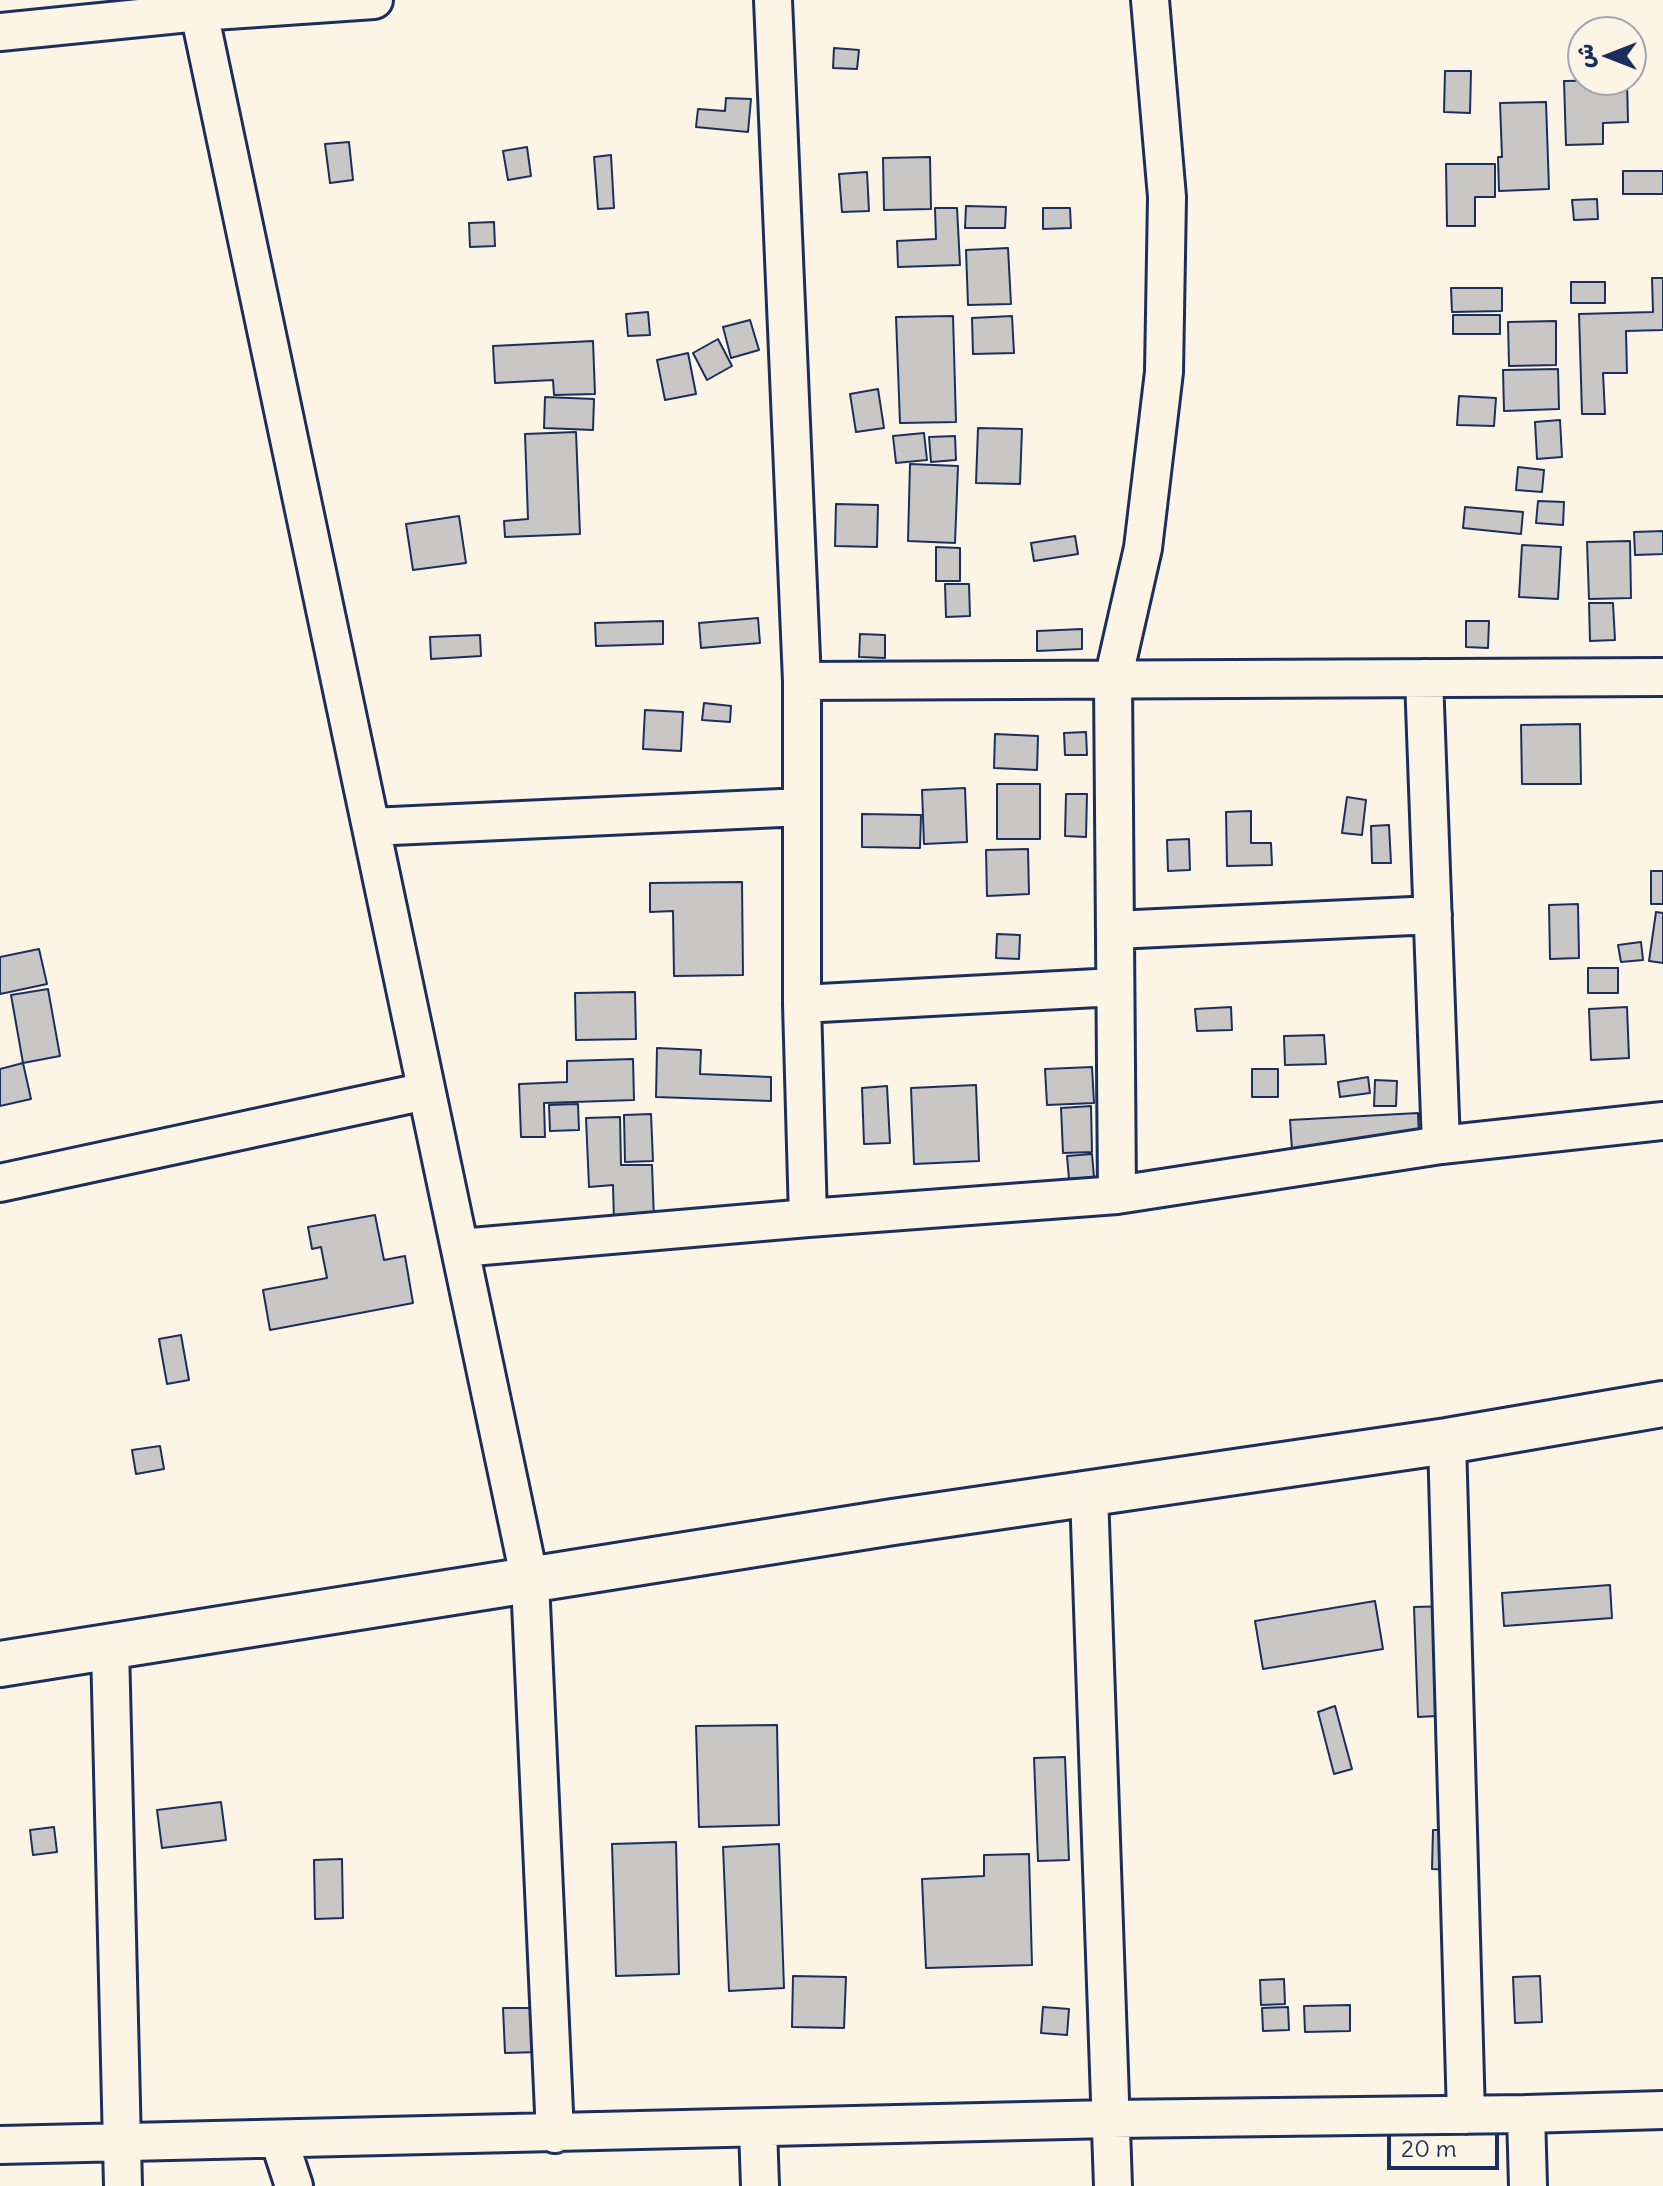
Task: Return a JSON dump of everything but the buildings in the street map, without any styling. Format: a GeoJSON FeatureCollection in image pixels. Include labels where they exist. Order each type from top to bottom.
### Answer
{"type":"FeatureCollection","features":[{"type":"Feature","properties":{"kind":"main road"},"geometry":{"type":"LineString","coordinates":[[0,1664],[1089,1493],[1447,1441],[1663,1404]]}},
{"type":"Feature","properties":{"kind":"street"},"geometry":{"type":"LineString","coordinates":[[0,32],[199,6],[374,0]]}},
{"type":"Feature","properties":{"kind":"street"},"geometry":{"type":"LineString","coordinates":[[773,0],[802,681],[802,1004],[808,1218]]}},
{"type":"Feature","properties":{"kind":"street"},"geometry":{"type":"LineString","coordinates":[[1117,1195],[1113,680],[1143,548],[1164,372],[1167,197],[1150,0]]}},
{"type":"Feature","properties":{"kind":"street"},"geometry":{"type":"LineString","coordinates":[[199,6],[530,1581],[555,2134]]}},
{"type":"Feature","properties":{"kind":"street"},"geometry":{"type":"LineString","coordinates":[[802,681],[1663,677]]}},
{"type":"Feature","properties":{"kind":"street"},"geometry":{"type":"LineString","coordinates":[[1424,678],[1441,1145]]}},
{"type":"Feature","properties":{"kind":"street"},"geometry":{"type":"LineString","coordinates":[[371,827],[802,807]]}},
{"type":"Feature","properties":{"kind":"street"},"geometry":{"type":"LineString","coordinates":[[1115,930],[1433,915]]}},
{"type":"Feature","properties":{"kind":"street"},"geometry":{"type":"LineString","coordinates":[[802,1004],[1115,987]]}},
{"type":"Feature","properties":{"kind":"street"},"geometry":{"type":"LineString","coordinates":[[0,1183],[426,1091]]}},
{"type":"Feature","properties":{"kind":"street"},"geometry":{"type":"LineString","coordinates":[[460,1248],[1117,1195],[1441,1145],[1663,1121]]}},
{"type":"Feature","properties":{"kind":"street"},"geometry":{"type":"LineString","coordinates":[[1447,1441],[1466,2115]]}},
{"type":"Feature","properties":{"kind":"street"},"geometry":{"type":"LineString","coordinates":[[1089,1493],[1113,2186]]}},
{"type":"Feature","properties":{"kind":"street"},"geometry":{"type":"LineString","coordinates":[[110,1647],[123,2186]]}},
{"type":"Feature","properties":{"kind":"street"},"geometry":{"type":"LineString","coordinates":[[0,2145],[1110,2119],[1663,2110]]}},
{"type":"Feature","properties":{"kind":"street"},"geometry":{"type":"LineString","coordinates":[[1526,2114],[1528,2186]]}},
{"type":"Feature","properties":{"kind":"street"},"geometry":{"type":"LineString","coordinates":[[758,2128],[760,2186]]}},
{"type":"Feature","properties":{"kind":"street"},"geometry":{"type":"LineString","coordinates":[[279,2140],[294,2186]]}}]}
